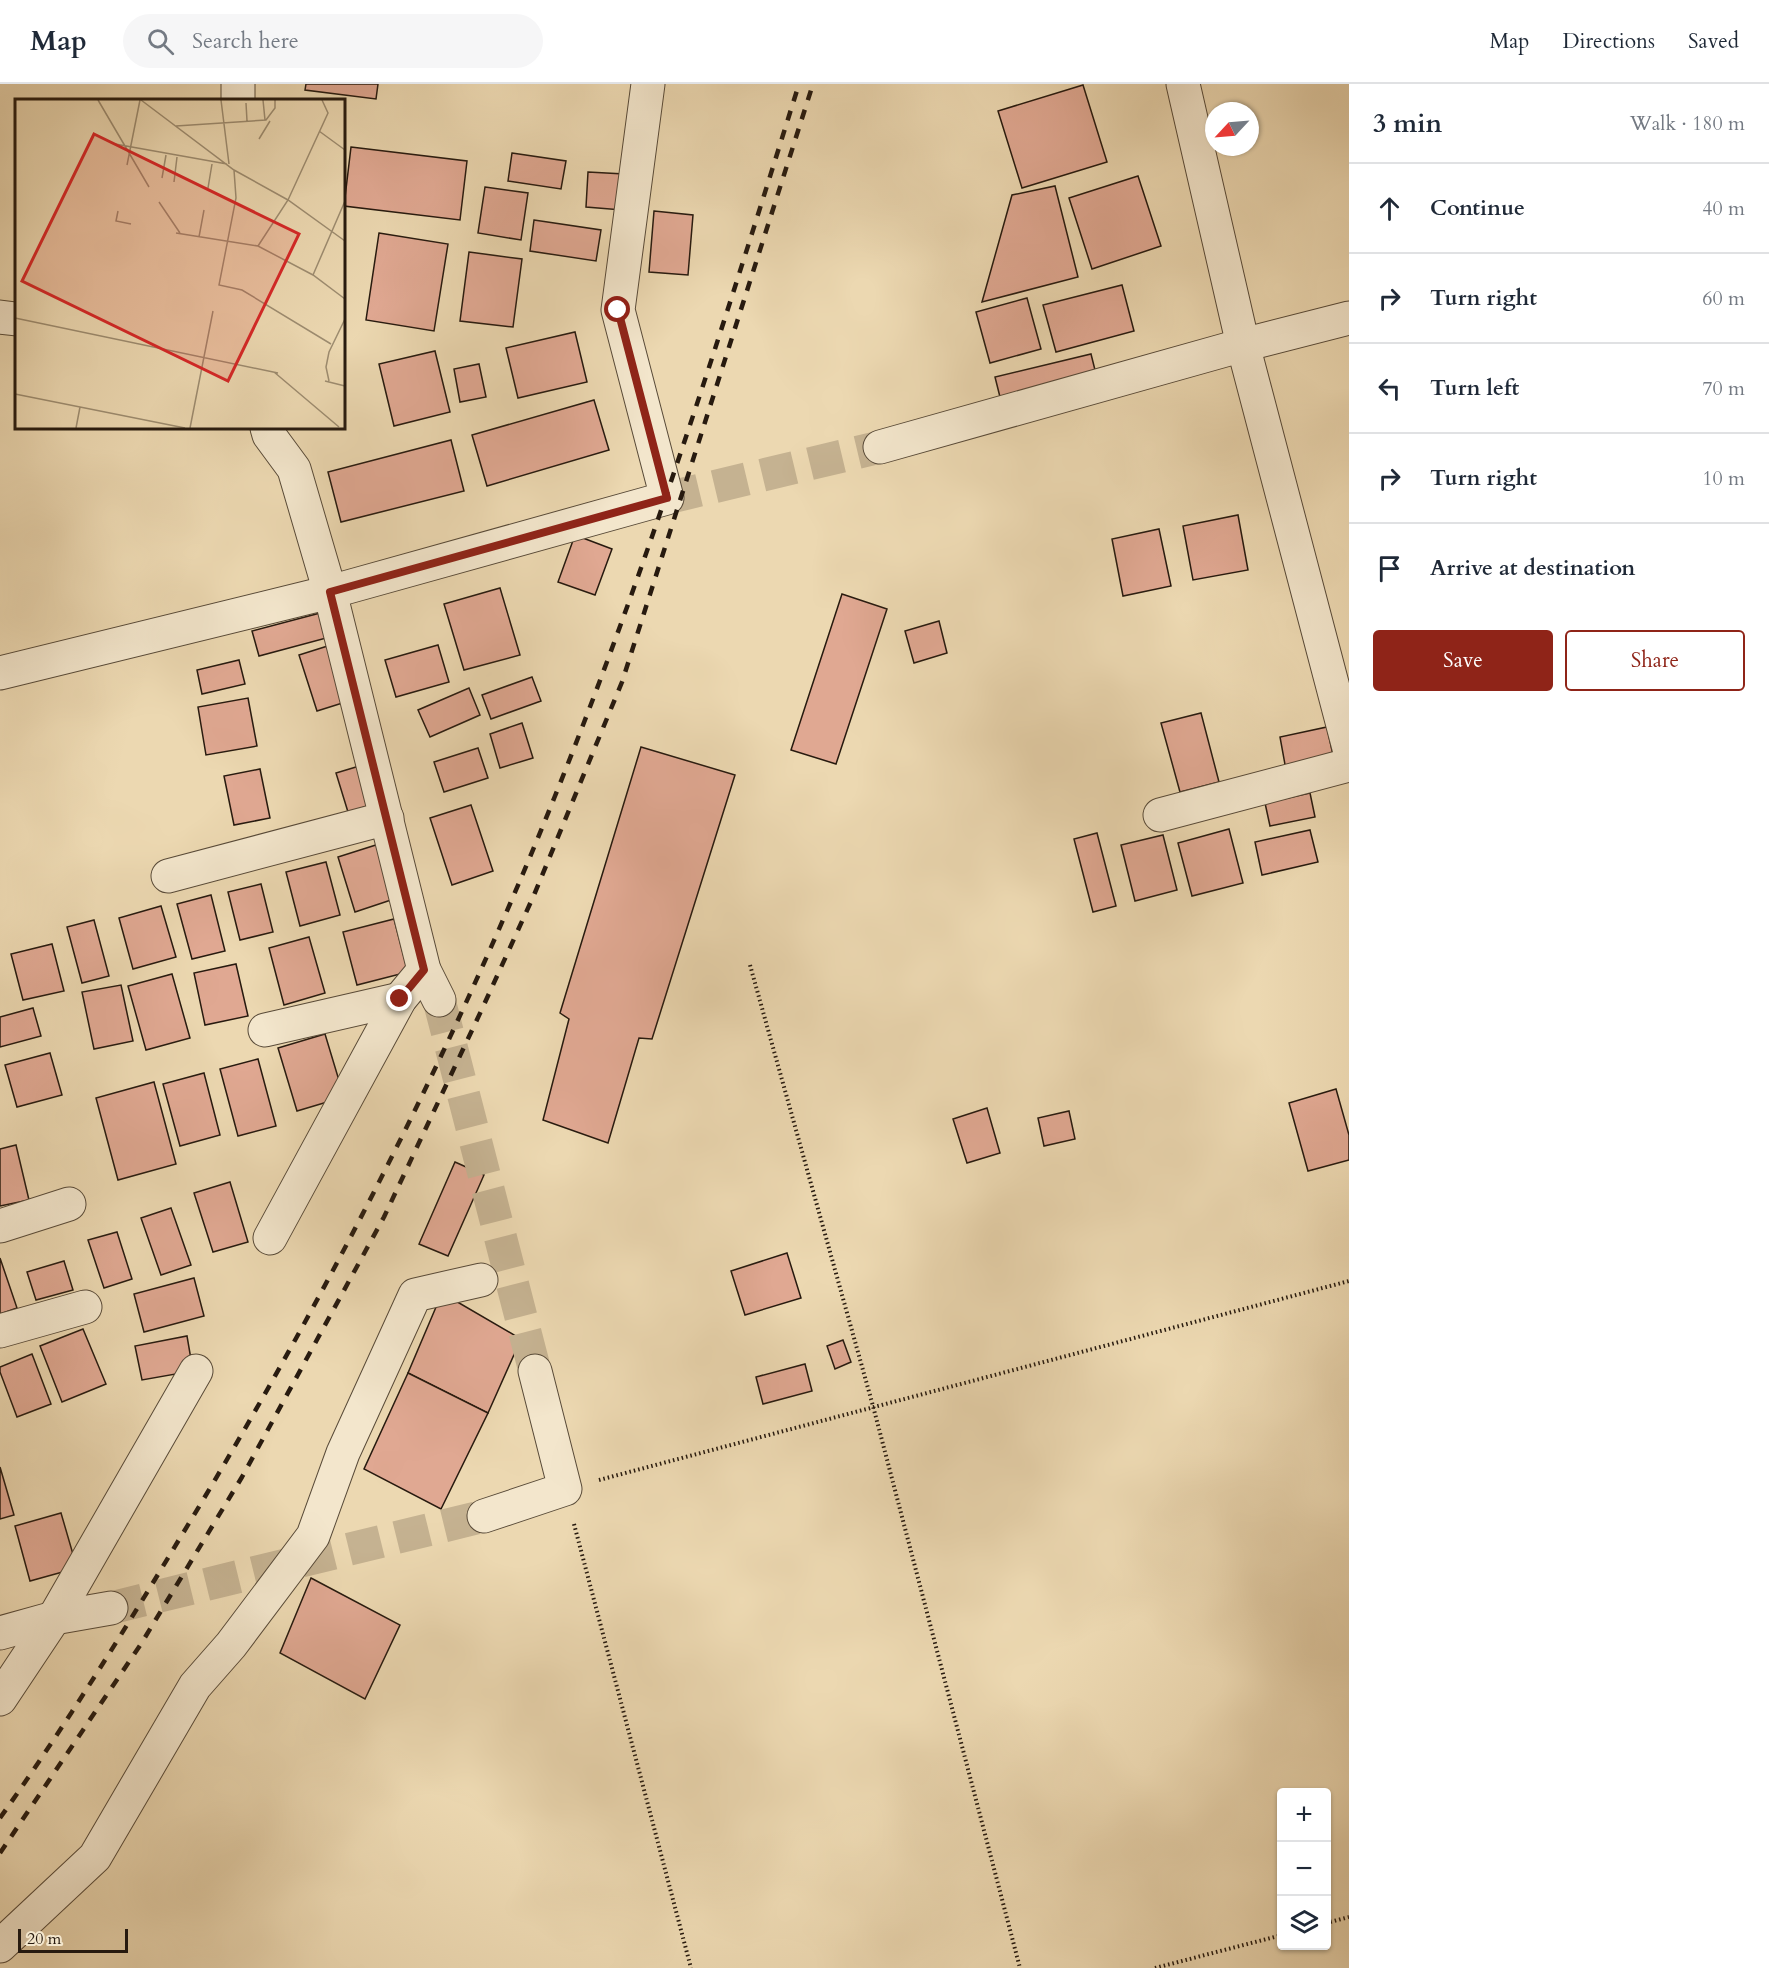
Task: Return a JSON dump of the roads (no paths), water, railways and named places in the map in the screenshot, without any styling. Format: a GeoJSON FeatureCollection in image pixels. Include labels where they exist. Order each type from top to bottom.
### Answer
{"type":"FeatureCollection","features":[{"type":"Feature","properties":{"kind":"street"},"geometry":{"type":"LineString","coordinates":[[0,673],[330,592],[667,498],[618,310],[648,84]]}},
{"type":"Feature","properties":{"kind":"street"},"geometry":{"type":"LineString","coordinates":[[1183,84],[1243,345],[1349,748]]}},
{"type":"Feature","properties":{"kind":"street"},"geometry":{"type":"LineString","coordinates":[[0,317],[15,319]]}},
{"type":"Feature","properties":{"kind":"street"},"geometry":{"type":"LineString","coordinates":[[880,447],[1243,345],[1349,318]]}},
{"type":"Feature","properties":{"kind":"street"},"geometry":{"type":"LineString","coordinates":[[267,429],[294,469],[330,592],[424,970],[439,1000]]}},
{"type":"Feature","properties":{"kind":"street"},"geometry":{"type":"LineString","coordinates":[[1160,815],[1349,765]]}},
{"type":"Feature","properties":{"kind":"street"},"geometry":{"type":"LineString","coordinates":[[168,876],[387,818]]}},
{"type":"Feature","properties":{"kind":"street"},"geometry":{"type":"LineString","coordinates":[[270,1238],[400,999],[424,970]]}},
{"type":"Feature","properties":{"kind":"street"},"geometry":{"type":"LineString","coordinates":[[265,1030],[400,999]]}},
{"type":"Feature","properties":{"kind":"street"},"geometry":{"type":"LineString","coordinates":[[0,1226],[69,1204]]}},
{"type":"Feature","properties":{"kind":"street"},"geometry":{"type":"LineString","coordinates":[[0,1946],[95,1857],[195,1686],[231,1645],[312,1536],[344,1453],[415,1295],[481,1280]]}},
{"type":"Feature","properties":{"kind":"street"},"geometry":{"type":"LineString","coordinates":[[0,1331],[85,1307]]}},
{"type":"Feature","properties":{"kind":"street"},"geometry":{"type":"LineString","coordinates":[[0,1699],[54,1618],[196,1371]]}},
{"type":"Feature","properties":{"kind":"street"},"geometry":{"type":"LineString","coordinates":[[484,1516],[565,1489],[535,1371]]}},
{"type":"Feature","properties":{"kind":"street"},"geometry":{"type":"LineString","coordinates":[[0,1632],[54,1618],[111,1608]]}},
{"type":"Feature","properties":{"kind":"tunnel"},"geometry":{"type":"LineString","coordinates":[[667,498],[880,447]]}},
{"type":"Feature","properties":{"kind":"tunnel"},"geometry":{"type":"LineString","coordinates":[[439,1000],[535,1371]]}},
{"type":"Feature","properties":{"kind":"tunnel"},"geometry":{"type":"LineString","coordinates":[[111,1608],[484,1516]]}},
{"type":"Feature","properties":{"kind":"railway"},"geometry":{"type":"LineString","coordinates":[[0,1818],[135,1613],[284,1360],[384,1173],[476,981],[559,786],[625,613],[686,438],[799,84]]}},
{"type":"Feature","properties":{"kind":"railway"},"geometry":{"type":"LineString","coordinates":[[0,1853],[141,1644],[242,1477],[384,1217],[482,1009],[534,895],[622,682],[813,84]]}}]}
